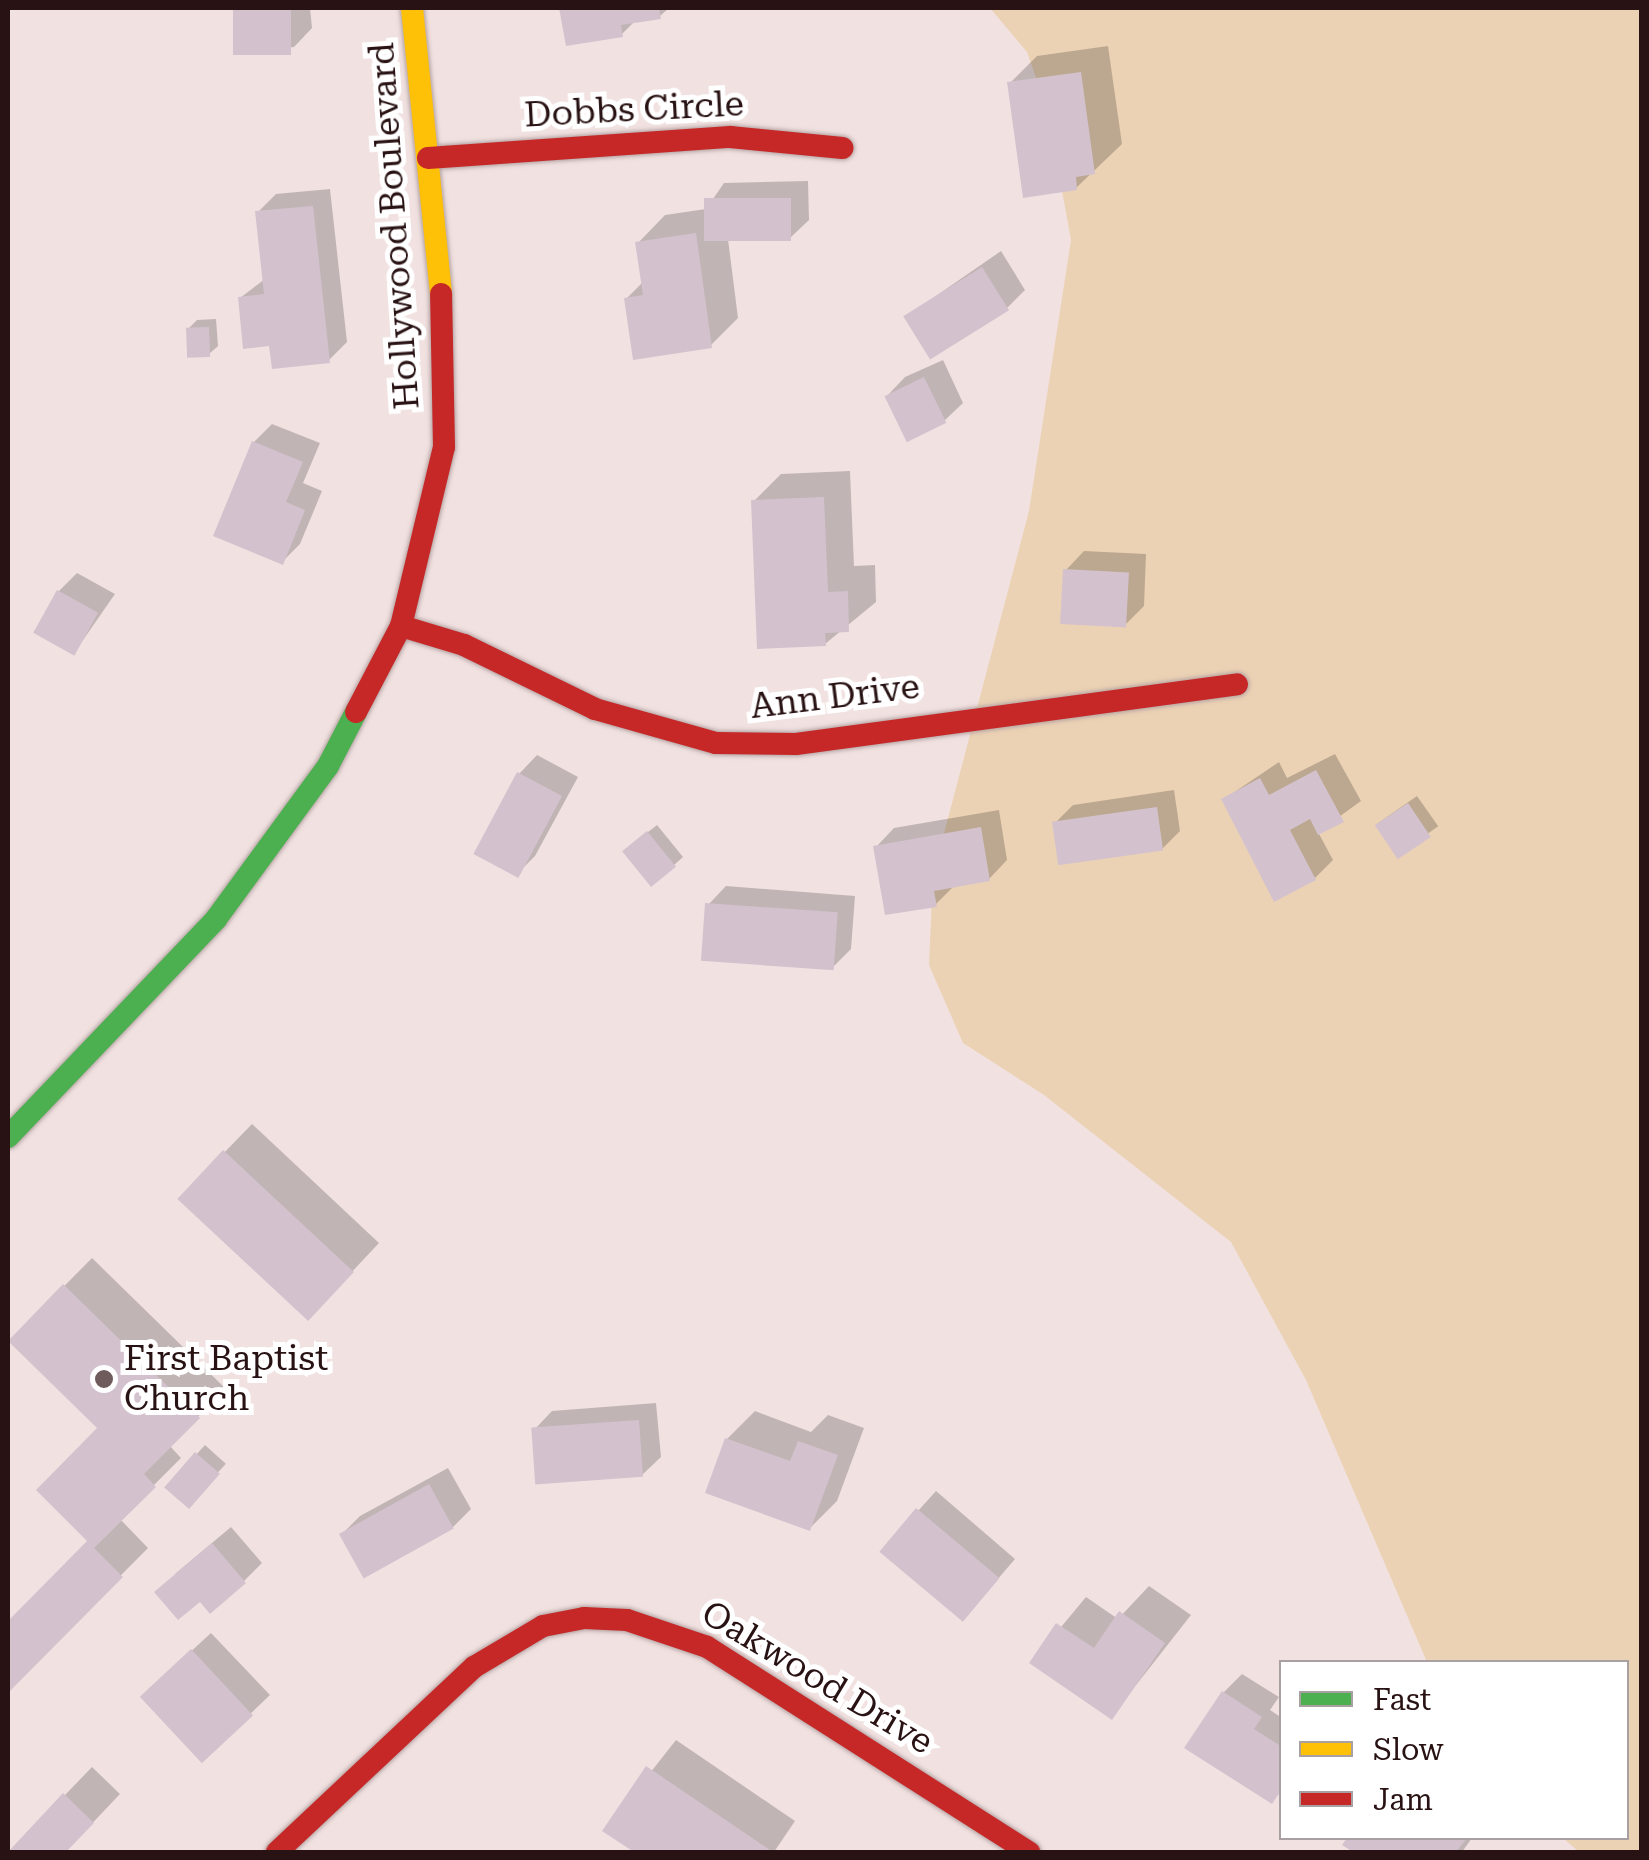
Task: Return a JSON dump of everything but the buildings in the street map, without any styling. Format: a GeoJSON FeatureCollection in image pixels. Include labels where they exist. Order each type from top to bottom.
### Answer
{"type":"FeatureCollection","features":[{"type":"Feature","properties":{"kind":"street","name":"Hollywood Boulevard"},"geometry":{"type":"LineString","coordinates":[[8,1136],[216,919],[328,766],[401,626],[444,447],[447,356],[412,8]]}},
{"type":"Feature","properties":{"kind":"street","name":"Dobbs Circle"},"geometry":{"type":"LineString","coordinates":[[428,158],[730,137],[842,148]]}},
{"type":"Feature","properties":{"kind":"street","name":"Ann Drive"},"geometry":{"type":"LineString","coordinates":[[401,626],[464,645],[595,709],[716,743],[796,744],[929,720],[1237,684]]}},
{"type":"Feature","properties":{"kind":"street","name":"Oakwood Drive"},"geometry":{"type":"LineString","coordinates":[[278,1852],[474,1667],[543,1626],[584,1618],[628,1620],[707,1647],[1029,1852]]}},
{"type":"Feature","properties":{"kind":"shaded area"},"geometry":{"type":"Polygon","coordinates":[[[990,8],[1641,8],[1641,1852],[1579,1852],[1565,1840],[1629,1840],[1629,1660],[1426,1660],[1306,1380],[1231,1242],[1044,1095],[963,1043],[929,965],[933,875],[1029,511],[1071,240],[1047,109],[1027,52],[990,8]]]}},
{"type":"Feature","properties":{"kind":"traffic: fast"},"geometry":{"type":"LineString","coordinates":[[8,1137],[216,919],[328,766],[356,712]]}},
{"type":"Feature","properties":{"kind":"traffic: slow"},"geometry":{"type":"LineString","coordinates":[[412,8],[441,294]]}},
{"type":"Feature","properties":{"kind":"traffic: jam"},"geometry":{"type":"LineString","coordinates":[[428,158],[730,137],[842,148]]}},
{"type":"Feature","properties":{"kind":"traffic: jam"},"geometry":{"type":"LineString","coordinates":[[356,712],[401,626],[444,447],[441,294]]}},
{"type":"Feature","properties":{"kind":"traffic: jam"},"geometry":{"type":"LineString","coordinates":[[401,626],[464,645],[595,709],[716,743],[796,744],[1237,684]]}},
{"type":"Feature","properties":{"kind":"traffic: jam"},"geometry":{"type":"LineString","coordinates":[[277,1852],[474,1667],[543,1626],[584,1618],[627,1620],[707,1647],[1029,1852]]}},
{"type":"Feature","properties":{"kind":"place","name":"First Baptist Church"},"geometry":{"type":"Point","coordinates":[104,1379]}}]}
